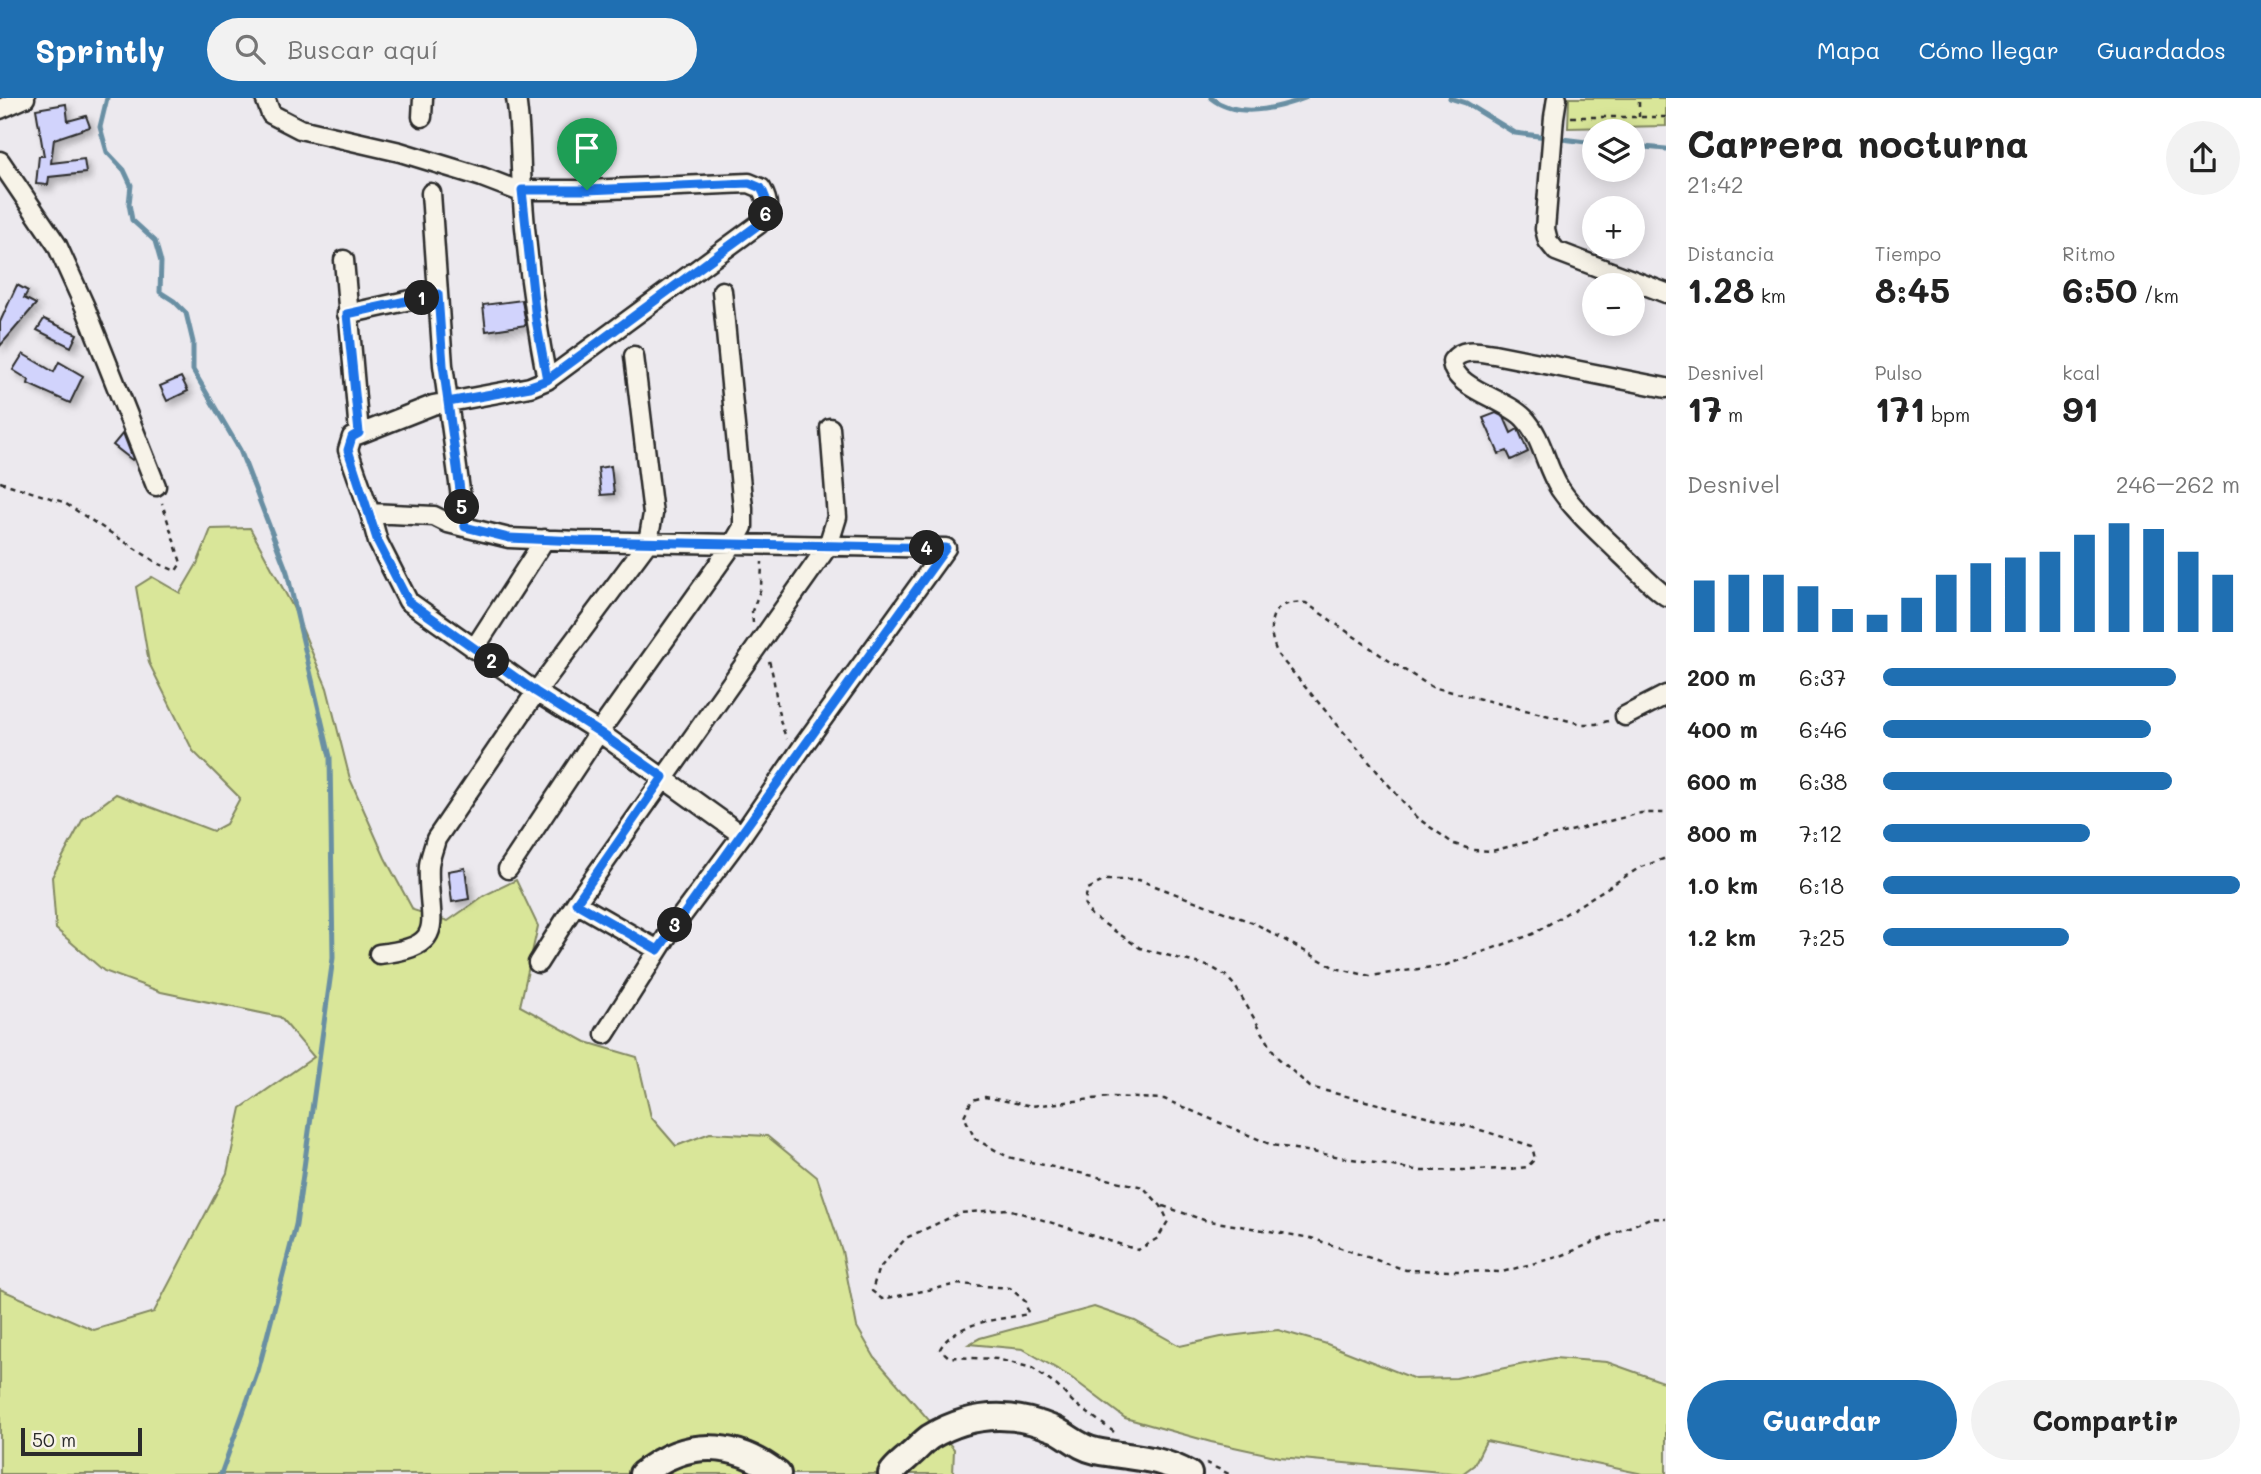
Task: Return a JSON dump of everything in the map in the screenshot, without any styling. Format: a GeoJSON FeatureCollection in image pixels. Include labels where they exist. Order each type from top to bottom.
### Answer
{"type":"FeatureCollection","features":[{"type":"Feature","properties":{"kind":"street"},"geometry":{"type":"LineString","coordinates":[[0,109],[25,98]]}},
{"type":"Feature","properties":{"kind":"street"},"geometry":{"type":"LineString","coordinates":[[265,98],[271,114],[300,129],[400,152],[516,190],[587,190],[749,183],[761,188],[768,205],[766,216],[758,225],[547,380],[530,387],[433,405],[359,433],[352,437],[348,450],[378,542],[408,601],[536,692],[599,732],[742,835]]}},
{"type":"Feature","properties":{"kind":"street"},"geometry":{"type":"LineString","coordinates":[[422,117],[423,98]]}},
{"type":"Feature","properties":{"kind":"street"},"geometry":{"type":"LineString","coordinates":[[516,98],[520,121],[522,190],[536,320],[547,380]]}},
{"type":"Feature","properties":{"kind":"street"},"geometry":{"type":"LineString","coordinates":[[1557,98],[1545,229],[1548,241],[1556,251],[1666,293]]}},
{"type":"Feature","properties":{"kind":"street"},"geometry":{"type":"LineString","coordinates":[[0,161],[57,245],[85,307],[156,486]]}},
{"type":"Feature","properties":{"kind":"street"},"geometry":{"type":"LineString","coordinates":[[431,193],[443,365],[465,527]]}},
{"type":"Feature","properties":{"kind":"street"},"geometry":{"type":"LineString","coordinates":[[344,260],[359,433]]}},
{"type":"Feature","properties":{"kind":"street"},"geometry":{"type":"LineString","coordinates":[[508,869],[599,732],[743,527],[722,291]]}},
{"type":"Feature","properties":{"kind":"street"},"geometry":{"type":"LineString","coordinates":[[347,314],[438,294]]}},
{"type":"Feature","properties":{"kind":"street"},"geometry":{"type":"LineString","coordinates":[[1666,388],[1494,354],[1467,351],[1456,355],[1452,361],[1452,368],[1464,384],[1514,408],[1536,431],[1560,489],[1583,517],[1666,596]]}},
{"type":"Feature","properties":{"kind":"street"},"geometry":{"type":"LineString","coordinates":[[379,954],[405,951],[422,943],[431,930],[429,863],[436,839],[536,692],[648,542],[653,514],[634,356]]}},
{"type":"Feature","properties":{"kind":"street"},"geometry":{"type":"LineString","coordinates":[[538,963],[663,777],[828,546],[837,517],[830,428]]}},
{"type":"Feature","properties":{"kind":"street"},"geometry":{"type":"LineString","coordinates":[[370,513],[434,516],[448,523],[509,538],[946,548],[658,950],[606,1034]]}},
{"type":"Feature","properties":{"kind":"street"},"geometry":{"type":"LineString","coordinates":[[474,649],[545,539]]}},
{"type":"Feature","properties":{"kind":"street"},"geometry":{"type":"LineString","coordinates":[[1625,716],[1666,695]]}},
{"type":"Feature","properties":{"kind":"street"},"geometry":{"type":"LineString","coordinates":[[576,903],[658,950]]}},
{"type":"Feature","properties":{"kind":"street"},"geometry":{"type":"LineString","coordinates":[[891,1474],[929,1438],[982,1418],[1003,1416],[1020,1417],[1056,1430],[1076,1444],[1096,1451],[1193,1466]]}},
{"type":"Feature","properties":{"kind":"street"},"geometry":{"type":"LineString","coordinates":[[642,1474],[655,1463],[683,1450],[704,1447],[739,1453],[763,1462],[778,1474]]}},
{"type":"Feature","properties":{"kind":"path"},"geometry":{"type":"LineString","coordinates":[[1639,98],[1639,117]]}},
{"type":"Feature","properties":{"kind":"path"},"geometry":{"type":"LineString","coordinates":[[1553,119],[1666,117]]}},
{"type":"Feature","properties":{"kind":"path"},"geometry":{"type":"LineString","coordinates":[[0,482],[63,502],[159,564],[176,571],[181,563],[156,486]]}},
{"type":"Feature","properties":{"kind":"path"},"geometry":{"type":"LineString","coordinates":[[1625,716],[1596,724],[1582,724],[1432,687],[1306,603],[1287,604],[1272,616],[1272,641],[1278,655],[1416,817],[1454,844],[1473,850],[1492,851],[1641,813],[1666,813]]}},
{"type":"Feature","properties":{"kind":"path"},"geometry":{"type":"LineString","coordinates":[[1113,1432],[1032,1368],[997,1359],[949,1357],[940,1349],[946,1337],[969,1326],[1028,1314],[1026,1302],[1010,1288],[959,1284],[882,1299],[872,1291],[878,1270],[906,1238],[960,1213],[1008,1209],[1138,1250],[1157,1238],[1168,1221],[1161,1206],[1143,1186],[1008,1157],[975,1139],[964,1116],[972,1100],[985,1097],[1032,1106],[1110,1097],[1164,1100],[1272,1145],[1420,1171],[1527,1167],[1535,1159],[1532,1146],[1474,1128],[1310,1087],[1277,1057],[1235,986],[1224,975],[1211,967],[1140,948],[1091,915],[1084,903],[1088,889],[1105,880],[1139,880],[1256,924],[1335,968],[1370,976],[1446,965],[1533,934],[1639,868],[1666,858]]}},
{"type":"Feature","properties":{"kind":"path"},"geometry":{"type":"LineString","coordinates":[[1161,1206],[1204,1220],[1311,1238],[1406,1270],[1502,1272],[1561,1256],[1650,1218],[1666,1219]]}},
{"type":"Feature","properties":{"kind":"path"},"geometry":{"type":"LineString","coordinates":[[1193,1466],[1228,1474]]}},
{"type":"Feature","properties":{"kind":"green space"},"geometry":{"type":"Polygon","coordinates":[[[1569,98],[1666,98],[1666,126],[1645,126],[1645,119],[1582,119],[1582,128],[1568,128],[1569,98]]]}},
{"type":"Feature","properties":{"kind":"green space"},"geometry":{"type":"Polygon","coordinates":[[[250,528],[293,607],[327,688],[350,779],[385,858],[413,910],[448,921],[485,895],[516,880],[538,926],[520,1006],[586,1042],[637,1057],[651,1117],[676,1146],[710,1133],[767,1136],[817,1177],[842,1251],[857,1327],[875,1358],[954,1449],[953,1474],[0,1474],[0,1289],[94,1330],[154,1312],[227,1173],[241,1108],[314,1057],[280,1017],[161,992],[104,971],[56,929],[52,877],[83,819],[116,794],[213,831],[226,824],[240,798],[193,751],[149,663],[136,587],[152,577],[180,593],[197,564],[211,529],[250,528]]]}},
{"type":"Feature","properties":{"kind":"green space"},"geometry":{"type":"Polygon","coordinates":[[[1094,1307],[1135,1321],[1180,1346],[1221,1337],[1278,1330],[1327,1344],[1415,1379],[1456,1378],[1554,1358],[1607,1362],[1666,1383],[1666,1474],[1643,1474],[1486,1441],[1474,1465],[1462,1474],[1280,1457],[1211,1442],[1125,1418],[1069,1376],[1023,1349],[969,1344],[980,1338],[1094,1307]]]}},
{"type":"Feature","properties":{"kind":"building"},"geometry":{"type":"Polygon","coordinates":[[[66,104],[68,121],[86,116],[90,127],[54,139],[51,163],[84,159],[86,173],[49,177],[48,185],[36,184],[39,156],[44,156],[36,109],[66,104]]]}},
{"type":"Feature","properties":{"kind":"building"},"geometry":{"type":"Polygon","coordinates":[[[17,285],[28,291],[24,298],[36,304],[0,346],[0,322],[17,285]]]}},
{"type":"Feature","properties":{"kind":"building"},"geometry":{"type":"Polygon","coordinates":[[[522,300],[526,325],[486,331],[483,305],[522,300]]]}},
{"type":"Feature","properties":{"kind":"building"},"geometry":{"type":"Polygon","coordinates":[[[44,319],[77,334],[71,347],[37,330],[44,319]]]}},
{"type":"Feature","properties":{"kind":"building"},"geometry":{"type":"Polygon","coordinates":[[[23,354],[54,372],[59,362],[83,376],[70,403],[28,384],[29,380],[13,370],[23,354]]]}},
{"type":"Feature","properties":{"kind":"building"},"geometry":{"type":"Polygon","coordinates":[[[181,377],[188,391],[167,401],[160,386],[181,377]]]}},
{"type":"Feature","properties":{"kind":"building"},"geometry":{"type":"Polygon","coordinates":[[[1496,413],[1504,417],[1511,433],[1518,429],[1528,452],[1511,460],[1507,451],[1499,454],[1483,418],[1496,413]]]}},
{"type":"Feature","properties":{"kind":"building"},"geometry":{"type":"Polygon","coordinates":[[[123,433],[133,459],[132,460],[113,445],[123,433]]]}},
{"type":"Feature","properties":{"kind":"building"},"geometry":{"type":"Polygon","coordinates":[[[611,466],[614,494],[601,495],[598,468],[611,466]]]}},
{"type":"Feature","properties":{"kind":"building"},"geometry":{"type":"Polygon","coordinates":[[[465,868],[469,899],[452,902],[448,871],[465,868]]]}},
{"type":"Feature","properties":{"kind":"waterway"},"geometry":{"type":"LineString","coordinates":[[107,98],[100,127],[107,152],[124,170],[131,185],[129,204],[132,220],[155,241],[161,262],[160,292],[186,313],[193,342],[193,370],[240,450],[287,572],[330,757],[333,958],[296,1225],[258,1371],[221,1474]]}},
{"type":"Feature","properties":{"kind":"waterway"},"geometry":{"type":"LineString","coordinates":[[1211,98],[1221,104],[1245,110],[1282,106],[1305,98]]}},
{"type":"Feature","properties":{"kind":"waterway"},"geometry":{"type":"LineString","coordinates":[[1450,98],[1466,103],[1515,133],[1582,141]]}},
{"type":"Feature","properties":{"kind":"waterway"},"geometry":{"type":"LineString","coordinates":[[1645,147],[1666,149]]}},
{"type":"Feature","properties":{"kind":"route"},"geometry":{"type":"LineString","coordinates":[[587,190],[522,190],[536,320],[547,380],[530,387],[448,402],[438,294],[347,314],[359,433],[348,443],[348,450],[378,542],[408,601],[440,626],[663,777],[576,903],[658,950],[946,548],[509,538],[465,527],[448,402],[514,390],[530,387],[547,380],[758,225],[766,216],[768,205],[761,188],[749,183],[587,190]]}}]}
